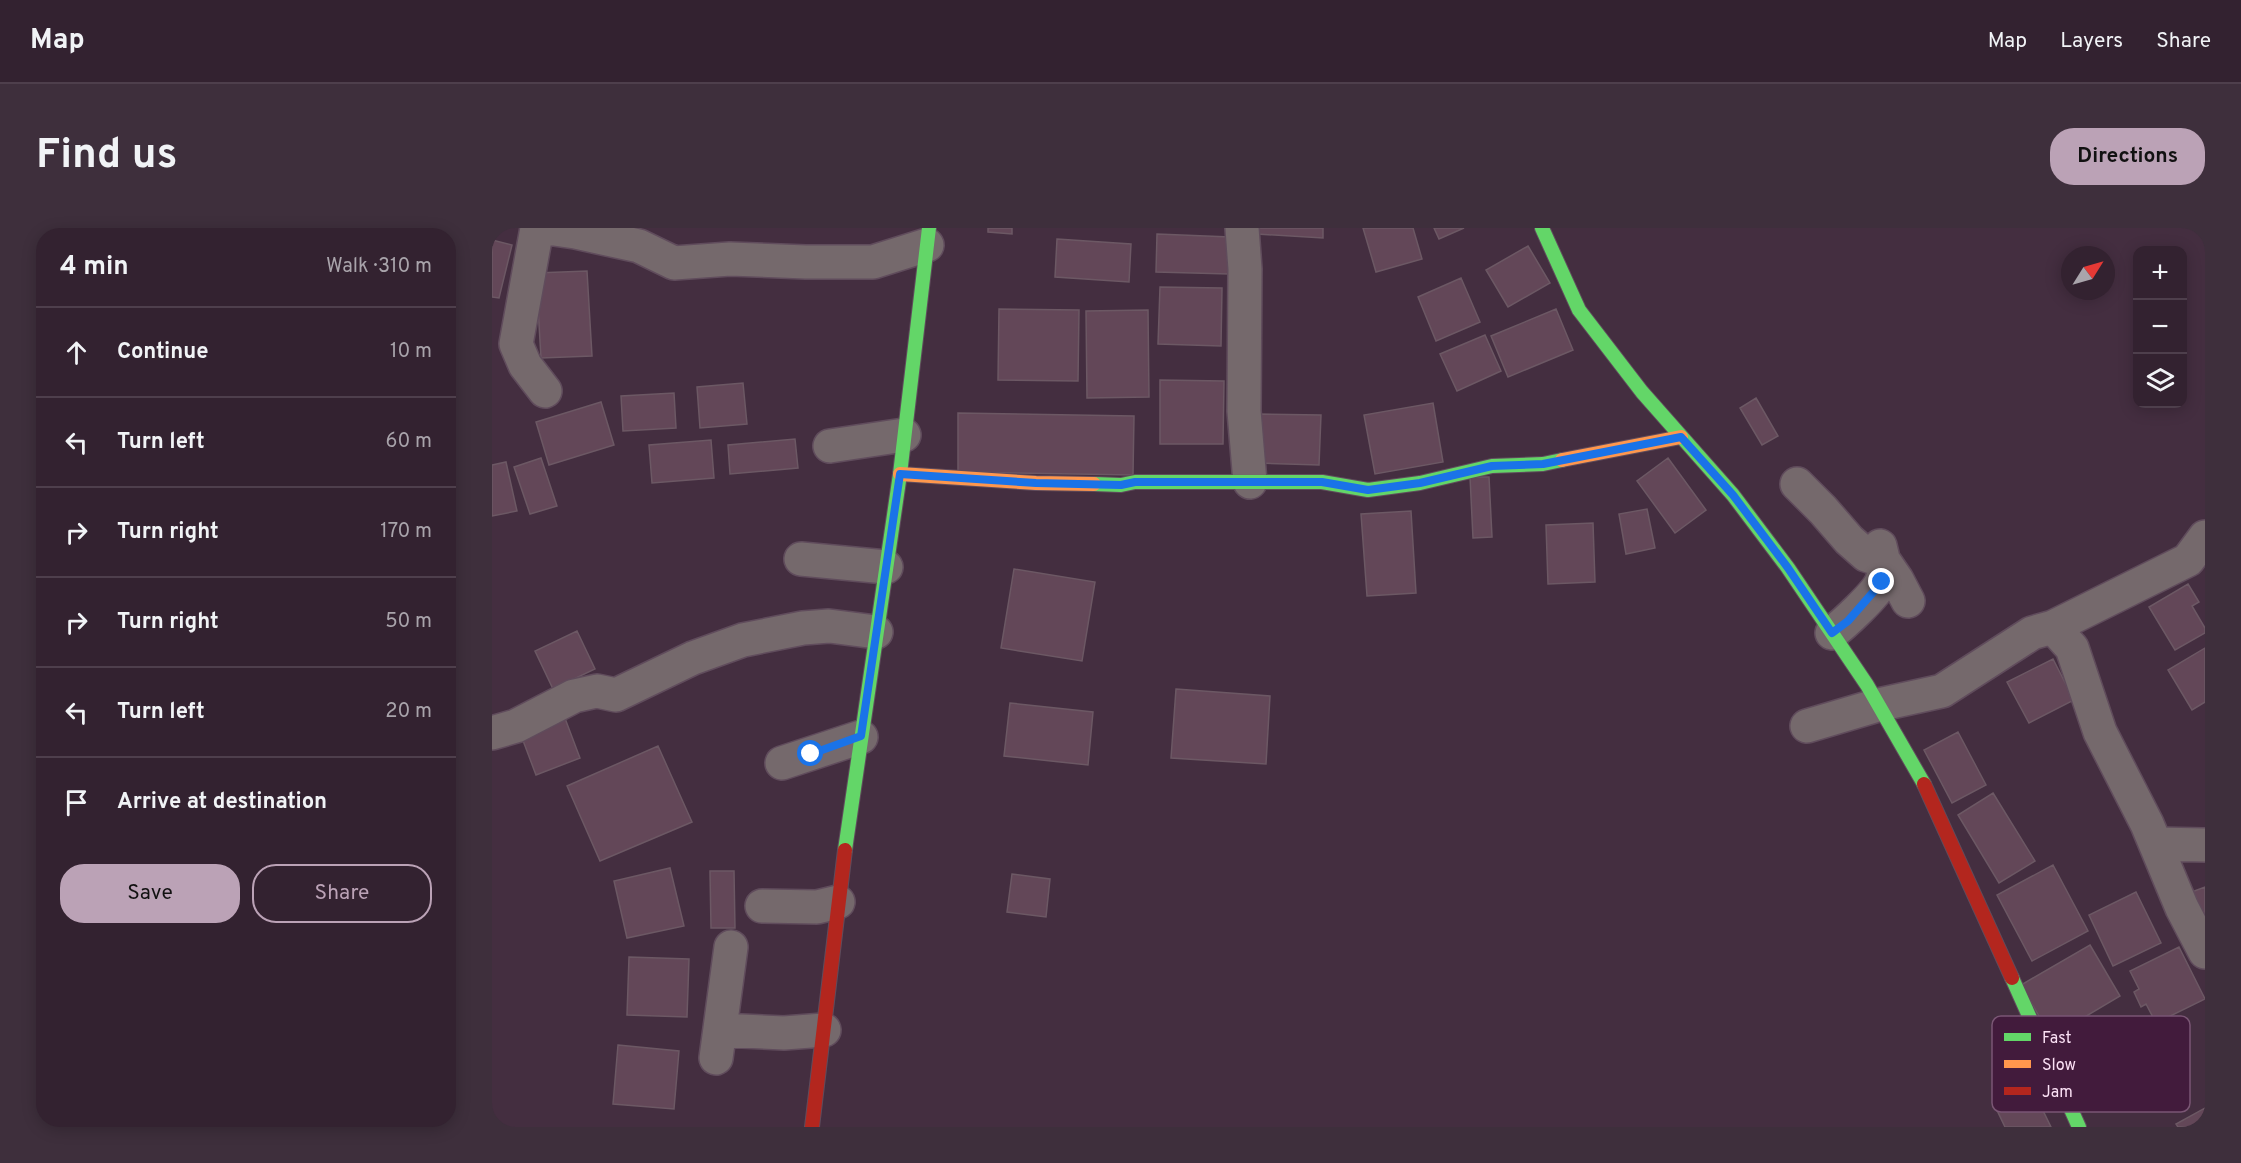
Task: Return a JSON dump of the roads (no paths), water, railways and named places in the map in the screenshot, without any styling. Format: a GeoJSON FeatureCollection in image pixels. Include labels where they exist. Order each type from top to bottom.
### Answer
{"type":"FeatureCollection","features":[{"type":"Feature","properties":{"kind":"street"},"geometry":{"type":"LineString","coordinates":[[537,228],[516,344],[525,365],[545,390]]}},
{"type":"Feature","properties":{"kind":"street"},"geometry":{"type":"LineString","coordinates":[[547,228],[639,246],[674,263],[730,259],[873,262],[928,236]]}},
{"type":"Feature","properties":{"kind":"street"},"geometry":{"type":"LineString","coordinates":[[1242,228],[1245,269],[1244,411],[1250,482]]}},
{"type":"Feature","properties":{"kind":"street"},"geometry":{"type":"LineString","coordinates":[[1542,228],[1579,310],[1642,392],[1733,495],[1788,568],[1878,705],[1924,786],[2029,1016]]}},
{"type":"Feature","properties":{"kind":"street"},"geometry":{"type":"LineString","coordinates":[[812,1127],[838,902],[900,474],[928,236]]}},
{"type":"Feature","properties":{"kind":"street"},"geometry":{"type":"LineString","coordinates":[[830,446],[904,435]]}},
{"type":"Feature","properties":{"kind":"street"},"geometry":{"type":"LineString","coordinates":[[900,474],[1036,483],[1121,485],[1135,482],[1322,482],[1368,490],[1420,483],[1492,466],[1543,464],[1681,437]]}},
{"type":"Feature","properties":{"kind":"street"},"geometry":{"type":"LineString","coordinates":[[1797,484],[1866,555],[1881,550]]}},
{"type":"Feature","properties":{"kind":"street"},"geometry":{"type":"LineString","coordinates":[[1807,726],[1878,705],[1942,691],[2032,633],[2053,627],[2188,560],[2205,537]]}},
{"type":"Feature","properties":{"kind":"street"},"geometry":{"type":"LineString","coordinates":[[1832,633],[1848,621],[1882,582],[1881,550]]}},
{"type":"Feature","properties":{"kind":"street"},"geometry":{"type":"LineString","coordinates":[[1881,550],[1908,601]]}},
{"type":"Feature","properties":{"kind":"street"},"geometry":{"type":"LineString","coordinates":[[801,559],[886,567]]}},
{"type":"Feature","properties":{"kind":"street"},"geometry":{"type":"LineString","coordinates":[[492,733],[516,726],[574,696],[597,691],[616,695],[693,658],[742,640],[803,628],[829,626],[876,632]]}},
{"type":"Feature","properties":{"kind":"street"},"geometry":{"type":"LineString","coordinates":[[2053,627],[2072,648],[2100,732],[2156,844],[2182,908],[2205,952]]}},
{"type":"Feature","properties":{"kind":"street"},"geometry":{"type":"LineString","coordinates":[[782,763],[861,736]]}},
{"type":"Feature","properties":{"kind":"street"},"geometry":{"type":"LineString","coordinates":[[2156,844],[2205,845]]}},
{"type":"Feature","properties":{"kind":"street"},"geometry":{"type":"LineString","coordinates":[[762,906],[817,907],[838,902]]}},
{"type":"Feature","properties":{"kind":"street"},"geometry":{"type":"LineString","coordinates":[[731,947],[718,1044],[784,1033],[824,1030]]}},
{"type":"Feature","properties":{"kind":"street"},"geometry":{"type":"LineString","coordinates":[[2072,1112],[2079,1127]]}}]}
